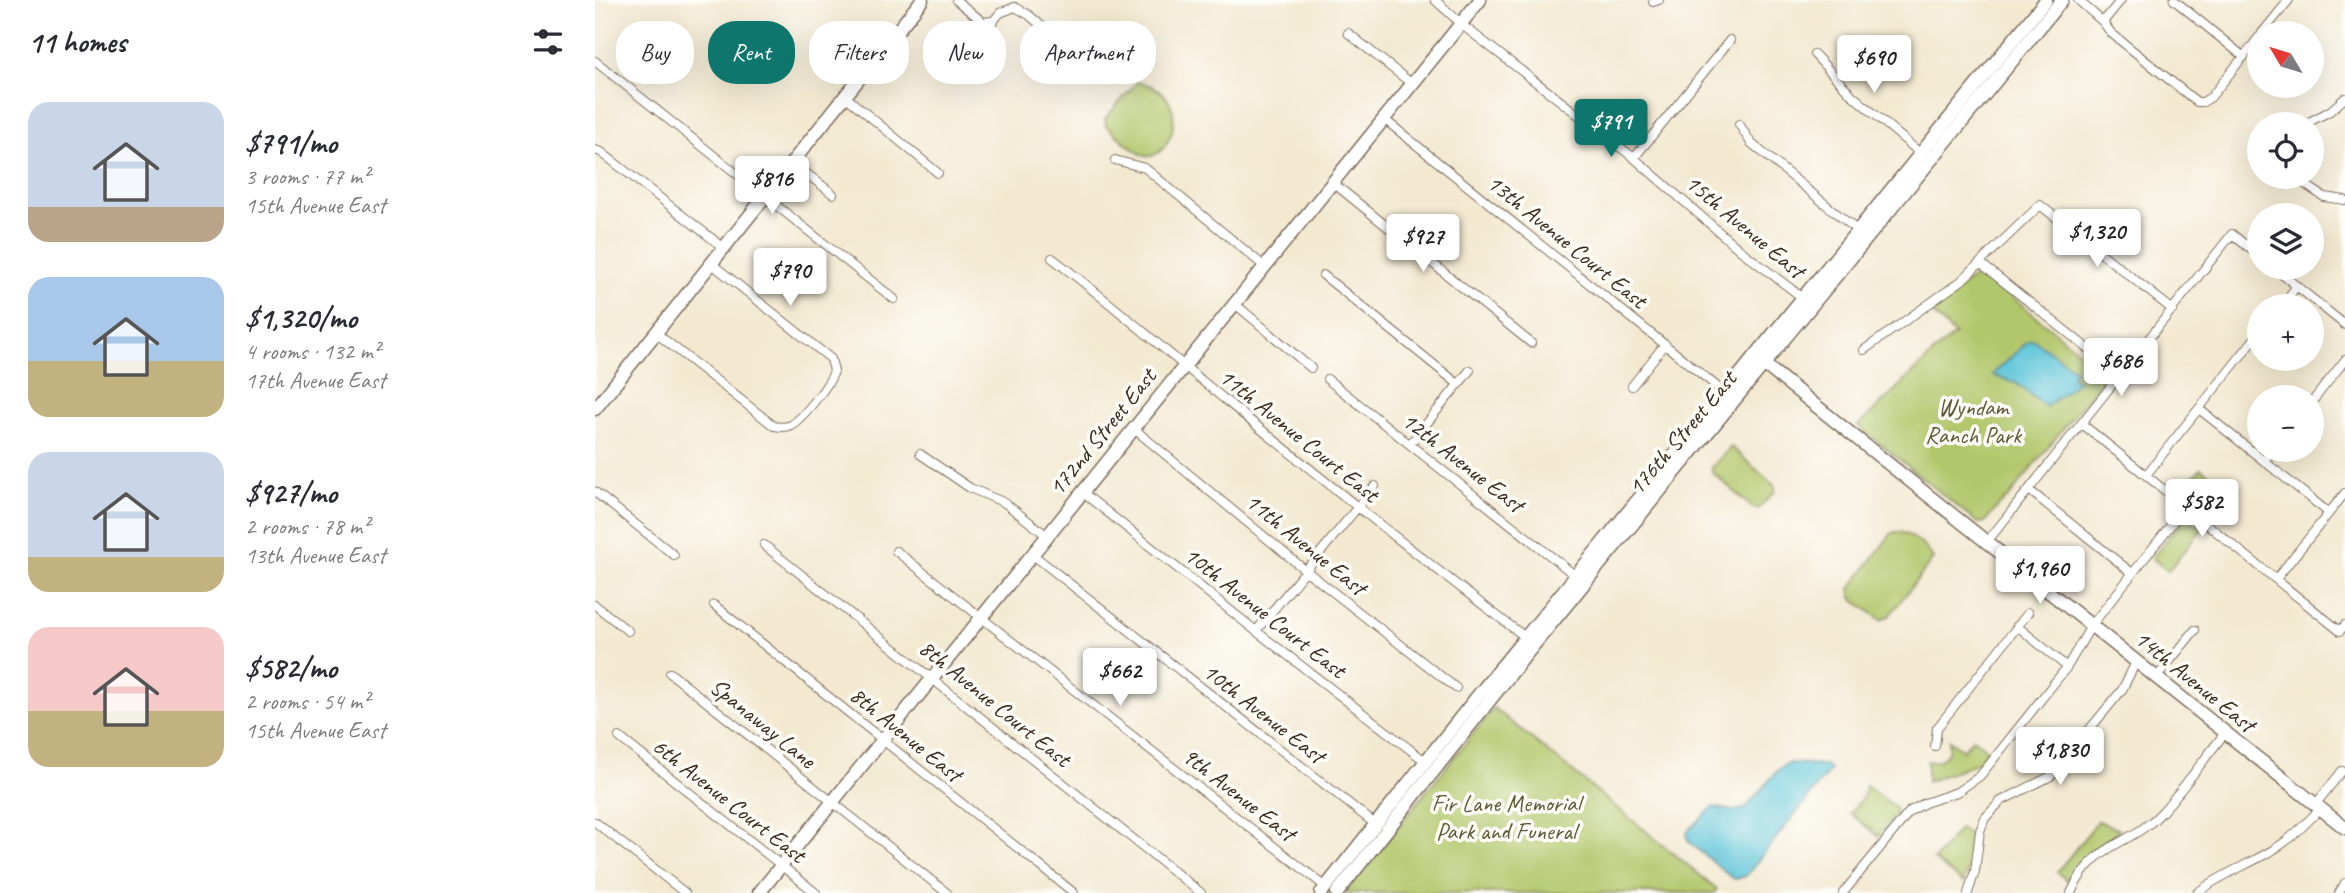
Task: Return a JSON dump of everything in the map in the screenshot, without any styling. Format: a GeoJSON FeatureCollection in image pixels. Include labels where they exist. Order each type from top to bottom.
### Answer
{"type":"FeatureCollection","features":[{"type":"Feature","properties":{"kind":"main road"},"geometry":{"type":"LineString","coordinates":[[595,409],[922,0]]}},
{"type":"Feature","properties":{"kind":"main road","name":"172nd Street East"},"geometry":{"type":"LineString","coordinates":[[759,893],[1480,0]]}},
{"type":"Feature","properties":{"kind":"main road"},"geometry":{"type":"LineString","coordinates":[[2017,55],[2020,41],[2045,9],[2046,0]]}},
{"type":"Feature","properties":{"kind":"main road","name":"176th Street East"},"geometry":{"type":"LineString","coordinates":[[1328,891],[1375,824],[1425,761],[1725,393],[1760,361],[1803,298],[1858,231],[1897,193],[1920,153],[2046,0]]}},
{"type":"Feature","properties":{"kind":"main road","name":"176th Street East"},"geometry":{"type":"LineString","coordinates":[[1328,891],[1495,694],[1897,193],[2062,0]]}},
{"type":"Feature","properties":{"kind":"main road","name":"14th Avenue East"},"geometry":{"type":"LineString","coordinates":[[1760,361],[2345,828]]}},
{"type":"Feature","properties":{"kind":"main road"},"geometry":{"type":"LineString","coordinates":[[1679,468],[1682,457],[1725,402],[1725,393]]}},
{"type":"Feature","properties":{"kind":"main road"},"geometry":{"type":"LineString","coordinates":[[1495,694],[1498,681],[1525,646],[1525,637]]}},
{"type":"Feature","properties":{"kind":"street"},"geometry":{"type":"LineString","coordinates":[[956,0],[982,21]]}},
{"type":"Feature","properties":{"kind":"street","name":"15th Avenue East"},"geometry":{"type":"LineString","coordinates":[[1434,0],[1466,28],[1634,158],[1740,250],[1803,298]]}},
{"type":"Feature","properties":{"kind":"street"},"geometry":{"type":"LineString","coordinates":[[2078,0],[2112,33],[2197,102],[2211,97],[2247,53]]}},
{"type":"Feature","properties":{"kind":"street"},"geometry":{"type":"LineString","coordinates":[[2103,22],[2121,0]]}},
{"type":"Feature","properties":{"kind":"street"},"geometry":{"type":"LineString","coordinates":[[2174,0],[2244,57]]}},
{"type":"Feature","properties":{"kind":"street"},"geometry":{"type":"LineString","coordinates":[[2271,21],[2286,1]]}},
{"type":"Feature","properties":{"kind":"street"},"geometry":{"type":"LineString","coordinates":[[992,21],[1009,8],[1021,9],[1035,21]]}},
{"type":"Feature","properties":{"kind":"street"},"geometry":{"type":"LineString","coordinates":[[1348,33],[1412,84]]}},
{"type":"Feature","properties":{"kind":"street"},"geometry":{"type":"LineString","coordinates":[[1634,158],[1730,40]]}},
{"type":"Feature","properties":{"kind":"street"},"geometry":{"type":"LineString","coordinates":[[1814,54],[1852,95],[1920,153]]}},
{"type":"Feature","properties":{"kind":"street"},"geometry":{"type":"LineString","coordinates":[[595,61],[894,299]]}},
{"type":"Feature","properties":{"kind":"street"},"geometry":{"type":"LineString","coordinates":[[845,96],[938,173]]}},
{"type":"Feature","properties":{"kind":"street"},"geometry":{"type":"LineString","coordinates":[[2324,114],[2345,98]]}},
{"type":"Feature","properties":{"kind":"street","name":"13th Avenue Court East"},"geometry":{"type":"LineString","coordinates":[[1384,119],[1725,393]]}},
{"type":"Feature","properties":{"kind":"street"},"geometry":{"type":"LineString","coordinates":[[1739,124],[1751,143],[1858,231]]}},
{"type":"Feature","properties":{"kind":"street"},"geometry":{"type":"LineString","coordinates":[[595,150],[724,248]]}},
{"type":"Feature","properties":{"kind":"street"},"geometry":{"type":"LineString","coordinates":[[1115,160],[1145,168],[1263,266]]}},
{"type":"Feature","properties":{"kind":"street"},"geometry":{"type":"LineString","coordinates":[[793,163],[833,194]]}},
{"type":"Feature","properties":{"kind":"street"},"geometry":{"type":"LineString","coordinates":[[1332,182],[1531,343]]}},
{"type":"Feature","properties":{"kind":"street"},"geometry":{"type":"LineString","coordinates":[[2313,189],[2325,197],[2345,200]]}},
{"type":"Feature","properties":{"kind":"street"},"geometry":{"type":"LineString","coordinates":[[1864,350],[1951,290],[2040,205],[2172,310]]}},
{"type":"Feature","properties":{"kind":"street"},"geometry":{"type":"LineString","coordinates":[[1987,542],[2232,234],[2247,246]]}},
{"type":"Feature","properties":{"kind":"street","name":"11th Avenue Court East"},"geometry":{"type":"LineString","coordinates":[[1052,258],[1095,290],[1183,366],[1356,507],[1525,637]]}},
{"type":"Feature","properties":{"kind":"street"},"geometry":{"type":"LineString","coordinates":[[1980,263],[2121,375]]}},
{"type":"Feature","properties":{"kind":"street"},"geometry":{"type":"LineString","coordinates":[[656,332],[769,423],[782,427],[791,425],[826,386],[834,370],[833,363],[824,352],[712,264]]}},
{"type":"Feature","properties":{"kind":"street"},"geometry":{"type":"LineString","coordinates":[[1323,275],[1458,384]]}},
{"type":"Feature","properties":{"kind":"street"},"geometry":{"type":"LineString","coordinates":[[2289,280],[2345,324]]}},
{"type":"Feature","properties":{"kind":"street"},"geometry":{"type":"LineString","coordinates":[[2291,294],[2297,286]]}},
{"type":"Feature","properties":{"kind":"street"},"geometry":{"type":"LineString","coordinates":[[1234,303],[1311,368]]}},
{"type":"Feature","properties":{"kind":"street"},"geometry":{"type":"LineString","coordinates":[[1632,386],[1665,344]]}},
{"type":"Feature","properties":{"kind":"street"},"geometry":{"type":"LineString","coordinates":[[2146,475],[2247,348]]}},
{"type":"Feature","properties":{"kind":"street"},"geometry":{"type":"LineString","coordinates":[[2324,387],[2345,360]]}},
{"type":"Feature","properties":{"kind":"street"},"geometry":{"type":"LineString","coordinates":[[1410,444],[1469,370]]}},
{"type":"Feature","properties":{"kind":"street","name":"12th Avenue East"},"geometry":{"type":"LineString","coordinates":[[1327,379],[1576,576]]}},
{"type":"Feature","properties":{"kind":"street"},"geometry":{"type":"LineString","coordinates":[[2199,409],[2247,447]]}},
{"type":"Feature","properties":{"kind":"street"},"geometry":{"type":"LineString","coordinates":[[2082,424],[2276,579],[2343,628]]}},
{"type":"Feature","properties":{"kind":"street","name":"11th Avenue East"},"geometry":{"type":"LineString","coordinates":[[1133,428],[1305,570],[1456,688]]}},
{"type":"Feature","properties":{"kind":"street"},"geometry":{"type":"LineString","coordinates":[[920,454],[970,488],[1005,503],[1046,536]]}},
{"type":"Feature","properties":{"kind":"street"},"geometry":{"type":"LineString","coordinates":[[2265,462],[2329,513]]}},
{"type":"Feature","properties":{"kind":"street"},"geometry":{"type":"LineString","coordinates":[[1256,631],[1375,486]]}},
{"type":"Feature","properties":{"kind":"street"},"geometry":{"type":"LineString","coordinates":[[2029,490],[2132,573]]}},
{"type":"Feature","properties":{"kind":"street"},"geometry":{"type":"LineString","coordinates":[[595,492],[674,555]]}},
{"type":"Feature","properties":{"kind":"street","name":"10th Avenue Court East"},"geometry":{"type":"LineString","coordinates":[[1082,492],[1425,761]]}},
{"type":"Feature","properties":{"kind":"street"},"geometry":{"type":"LineString","coordinates":[[2276,579],[2345,493]]}},
{"type":"Feature","properties":{"kind":"street"},"geometry":{"type":"LineString","coordinates":[[1843,893],[1910,811],[1957,792],[1980,776],[2067,667],[2091,626],[2185,507]]}},
{"type":"Feature","properties":{"kind":"street","name":"8th Avenue Court East"},"geometry":{"type":"LineString","coordinates":[[764,545],[1201,893]]}},
{"type":"Feature","properties":{"kind":"street","name":"9th Avenue East"},"geometry":{"type":"LineString","coordinates":[[896,551],[1328,891]]}},
{"type":"Feature","properties":{"kind":"street","name":"10th Avenue East"},"geometry":{"type":"LineString","coordinates":[[1032,554],[1375,824]]}},
{"type":"Feature","properties":{"kind":"street"},"geometry":{"type":"LineString","coordinates":[[595,605],[628,631]]}},
{"type":"Feature","properties":{"kind":"street","name":"8th Avenue East"},"geometry":{"type":"LineString","coordinates":[[714,605],[1074,893]]}},
{"type":"Feature","properties":{"kind":"street"},"geometry":{"type":"LineString","coordinates":[[1935,746],[1937,728],[2028,613]]}},
{"type":"Feature","properties":{"kind":"street"},"geometry":{"type":"LineString","coordinates":[[2017,626],[2067,667]]}},
{"type":"Feature","properties":{"kind":"street"},"geometry":{"type":"LineString","coordinates":[[2156,678],[2195,630]]}},
{"type":"Feature","properties":{"kind":"street"},"geometry":{"type":"LineString","coordinates":[[1968,893],[1985,818],[2001,801],[2051,776],[2122,690],[2136,662]]}},
{"type":"Feature","properties":{"kind":"street","name":"Spanaway Lane"},"geometry":{"type":"LineString","coordinates":[[670,673],[947,893]]}},
{"type":"Feature","properties":{"kind":"street"},"geometry":{"type":"LineString","coordinates":[[2071,893],[2082,872],[2103,850],[2161,814],[2225,733]]}},
{"type":"Feature","properties":{"kind":"street","name":"6th Avenue Court East"},"geometry":{"type":"LineString","coordinates":[[619,737],[816,893]]}},
{"type":"Feature","properties":{"kind":"street"},"geometry":{"type":"LineString","coordinates":[[2197,893],[2215,879],[2280,846],[2295,835],[2342,771]]}},
{"type":"Feature","properties":{"kind":"street"},"geometry":{"type":"LineString","coordinates":[[595,822],[685,893]]}},
{"type":"Feature","properties":{"kind":"street"},"geometry":{"type":"LineString","coordinates":[[2339,893],[2345,883]]}},
{"type":"Feature","properties":{"kind":"green space"},"geometry":{"type":"Polygon","coordinates":[[[1135,84],[1155,88],[1167,98],[1173,111],[1170,137],[1155,155],[1145,156],[1131,147],[1106,126],[1105,119],[1135,84]]]}},
{"type":"Feature","properties":{"kind":"green space","name":"Wyndam Ranch Park"},"geometry":{"type":"Polygon","coordinates":[[[1977,274],[1984,274],[2094,364],[2101,381],[2007,499],[1985,522],[1978,523],[1858,426],[1955,335],[1931,312],[1977,274]]]}},
{"type":"Feature","properties":{"kind":"green space"},"geometry":{"type":"Polygon","coordinates":[[[1731,447],[1775,486],[1775,491],[1758,509],[1753,508],[1712,472],[1712,467],[1731,447]]]}},
{"type":"Feature","properties":{"kind":"green space"},"geometry":{"type":"Polygon","coordinates":[[[2201,468],[2225,487],[2205,512],[2179,492],[2201,468]]]}},
{"type":"Feature","properties":{"kind":"green space"},"geometry":{"type":"Polygon","coordinates":[[[2190,519],[2202,529],[2168,571],[2152,558],[2182,520],[2190,519]]]}},
{"type":"Feature","properties":{"kind":"green space"},"geometry":{"type":"Polygon","coordinates":[[[1895,532],[1906,534],[1917,541],[1933,559],[1889,616],[1881,620],[1852,598],[1850,589],[1895,532]]]}},
{"type":"Feature","properties":{"kind":"green space","name":"Fir Lane Memorial Park and Funeral"},"geometry":{"type":"Polygon","coordinates":[[[1494,708],[1717,889],[1714,893],[1344,893],[1494,708]]]}},
{"type":"Feature","properties":{"kind":"green space"},"geometry":{"type":"Polygon","coordinates":[[[1973,738],[1988,751],[1978,762],[1927,782],[1927,761],[1937,761],[1944,757],[1949,740],[1963,750],[1973,738]]]}},
{"type":"Feature","properties":{"kind":"green space"},"geometry":{"type":"Polygon","coordinates":[[[1866,786],[1895,807],[1896,814],[1878,836],[1850,813],[1863,797],[1866,786]]]}},
{"type":"Feature","properties":{"kind":"green space"},"geometry":{"type":"Polygon","coordinates":[[[2098,821],[2120,830],[2081,860],[2068,881],[2057,872],[2098,821]]]}},
{"type":"Feature","properties":{"kind":"green space"},"geometry":{"type":"Polygon","coordinates":[[[1960,828],[1972,837],[1969,867],[1963,883],[1934,860],[1960,828]]]}},
{"type":"Feature","properties":{"kind":"water"},"geometry":{"type":"Polygon","coordinates":[[[2034,340],[2075,369],[2072,376],[2078,381],[2046,407],[2016,383],[1992,375],[2028,341],[2034,340]]]}},
{"type":"Feature","properties":{"kind":"water"},"geometry":{"type":"Polygon","coordinates":[[[1788,763],[1825,765],[1830,770],[1746,876],[1732,878],[1688,841],[1687,832],[1713,807],[1733,811],[1745,809],[1778,770],[1788,763]]]}}]}
